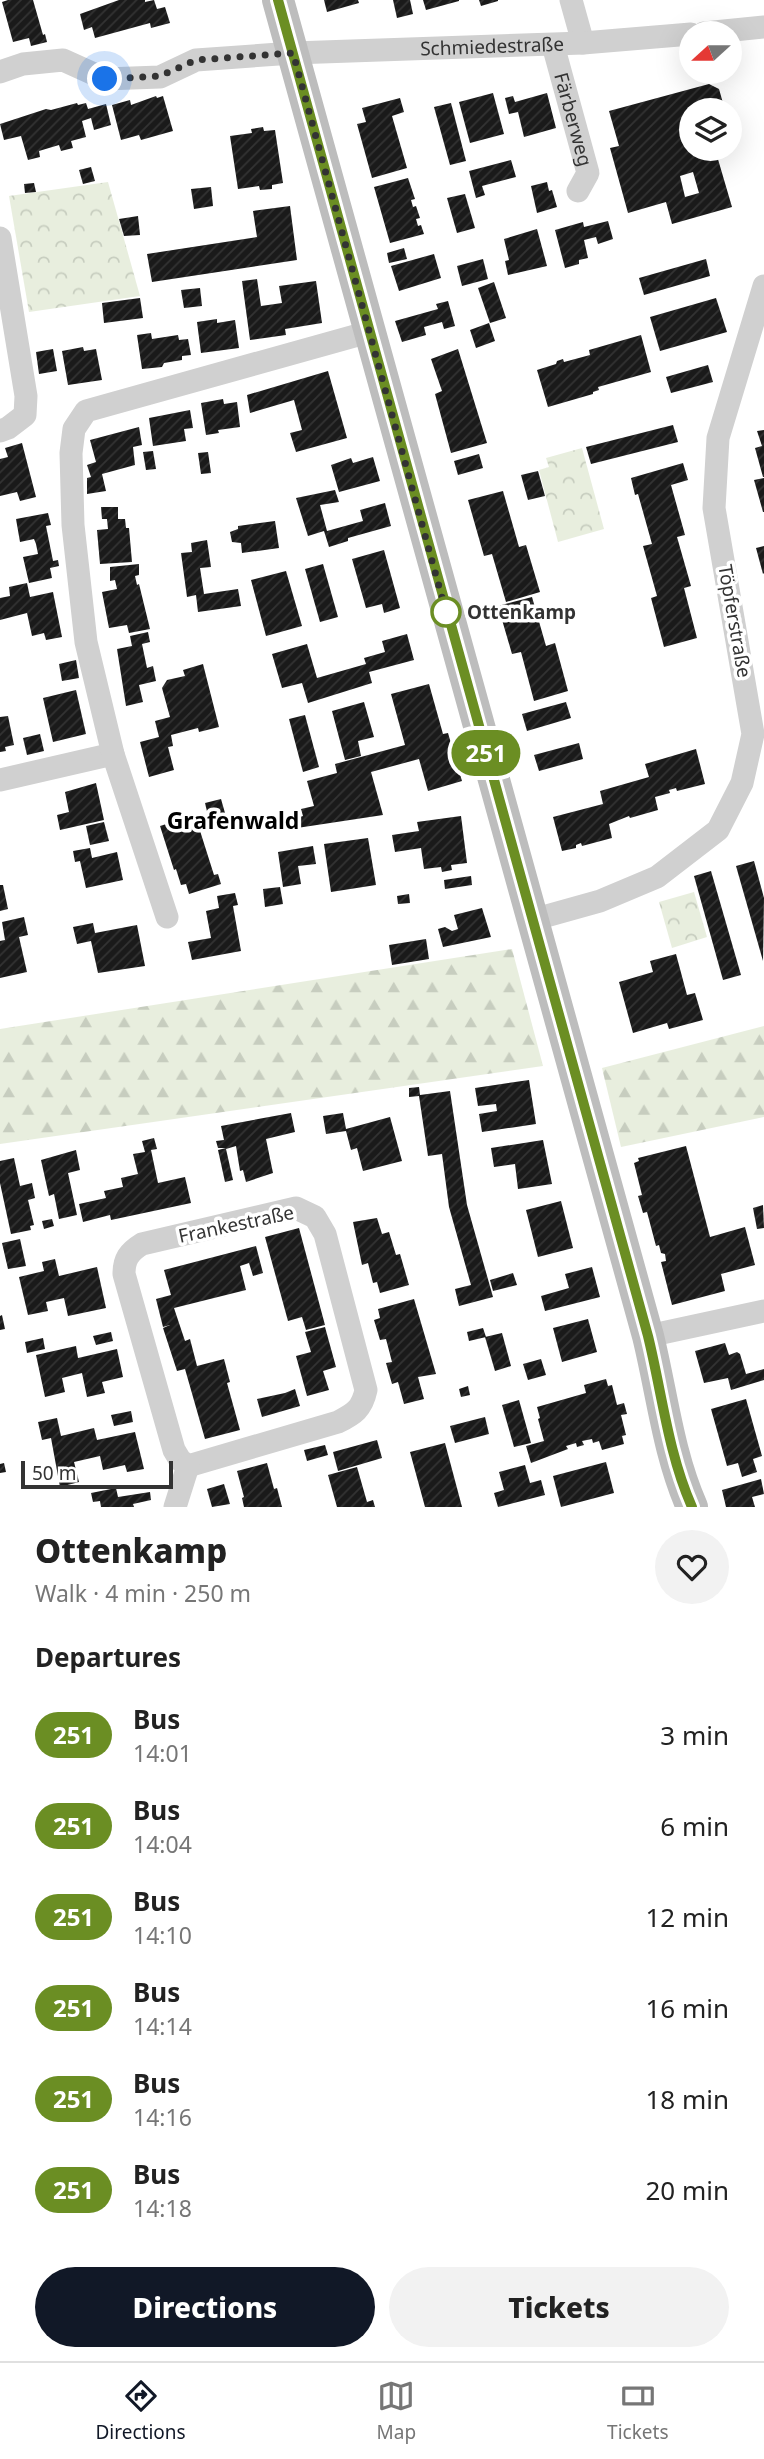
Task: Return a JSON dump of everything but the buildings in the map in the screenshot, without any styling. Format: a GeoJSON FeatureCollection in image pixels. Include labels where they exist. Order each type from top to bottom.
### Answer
{"type":"FeatureCollection","features":[{"type":"Feature","properties":{"kind":"street"},"geometry":{"type":"LineString","coordinates":[[278,0],[648,1336],[665,1421],[683,1487],[692,1507]]}},
{"type":"Feature","properties":{"kind":"street"},"geometry":{"type":"LineString","coordinates":[[571,0],[583,43]]}},
{"type":"Feature","properties":{"kind":"street"},"geometry":{"type":"LineString","coordinates":[[742,29],[764,27]]}},
{"type":"Feature","properties":{"kind":"street","name":"Schmiedestraße"},"geometry":{"type":"LineString","coordinates":[[0,72],[23,64],[63,60],[105,79],[160,76],[196,60],[293,53],[554,45],[679,35]]}},
{"type":"Feature","properties":{"kind":"street","name":"Färberweg"},"geometry":{"type":"LineString","coordinates":[[554,45],[588,173],[578,191]]}},
{"type":"Feature","properties":{"kind":"street"},"geometry":{"type":"LineString","coordinates":[[0,237],[26,396],[25,415],[9,428],[0,431]]}},
{"type":"Feature","properties":{"kind":"street","name":"Töpferstraße"},"geometry":{"type":"LineString","coordinates":[[532,920],[600,901],[657,877],[718,830],[742,783],[759,733],[743,666],[714,508],[718,438],[764,286]]}},
{"type":"Feature","properties":{"kind":"street"},"geometry":{"type":"LineString","coordinates":[[167,917],[113,754],[86,642],[73,525],[71,453],[74,429],[86,411],[369,332]]}},
{"type":"Feature","properties":{"kind":"street"},"geometry":{"type":"LineString","coordinates":[[0,780],[113,754]]}},
{"type":"Feature","properties":{"kind":"street","name":"Frankestraße"},"geometry":{"type":"LineString","coordinates":[[296,1208],[306,1212],[315,1217],[325,1234],[366,1390],[363,1405],[355,1413],[338,1422],[188,1466],[174,1450],[124,1274],[128,1255],[142,1244],[296,1208]]}},
{"type":"Feature","properties":{"kind":"street"},"geometry":{"type":"LineString","coordinates":[[648,1336],[764,1311]]}},
{"type":"Feature","properties":{"kind":"street"},"geometry":{"type":"LineString","coordinates":[[175,1507],[188,1466]]}},
{"type":"Feature","properties":{"kind":"green space"},"geometry":{"type":"Polygon","coordinates":[[[108,182],[140,296],[29,312],[9,196],[108,182]]]}},
{"type":"Feature","properties":{"kind":"green space"},"geometry":{"type":"Polygon","coordinates":[[[582,448],[604,529],[558,542],[539,470],[549,467],[546,458],[582,448]]]}},
{"type":"Feature","properties":{"kind":"green space"},"geometry":{"type":"Polygon","coordinates":[[[694,892],[707,937],[672,948],[659,902],[694,892]]]}},
{"type":"Feature","properties":{"kind":"green space"},"geometry":{"type":"Polygon","coordinates":[[[512,949],[543,1066],[0,1144],[0,1029],[512,949]]]}},
{"type":"Feature","properties":{"kind":"green space"},"geometry":{"type":"Polygon","coordinates":[[[764,1026],[764,1117],[621,1147],[602,1068],[764,1026]]]}},
{"type":"Feature","properties":{"kind":"bus line","name":"251"},"geometry":{"type":"LineString","coordinates":[[278,0],[648,1336],[658,1390],[683,1487],[692,1507]]}},
{"type":"Feature","properties":{"kind":"place","name":"Ottenkamp"},"geometry":{"type":"Point","coordinates":[446,612]}},
{"type":"Feature","properties":{"kind":"district","name":"Grafenwald"},"geometry":{"type":"Point","coordinates":[233,820]}},
{"type":"Feature","properties":{"kind":"route"},"geometry":{"type":"LineString","coordinates":[[105,79],[160,76],[196,60],[293,53],[446,612]]}}]}
